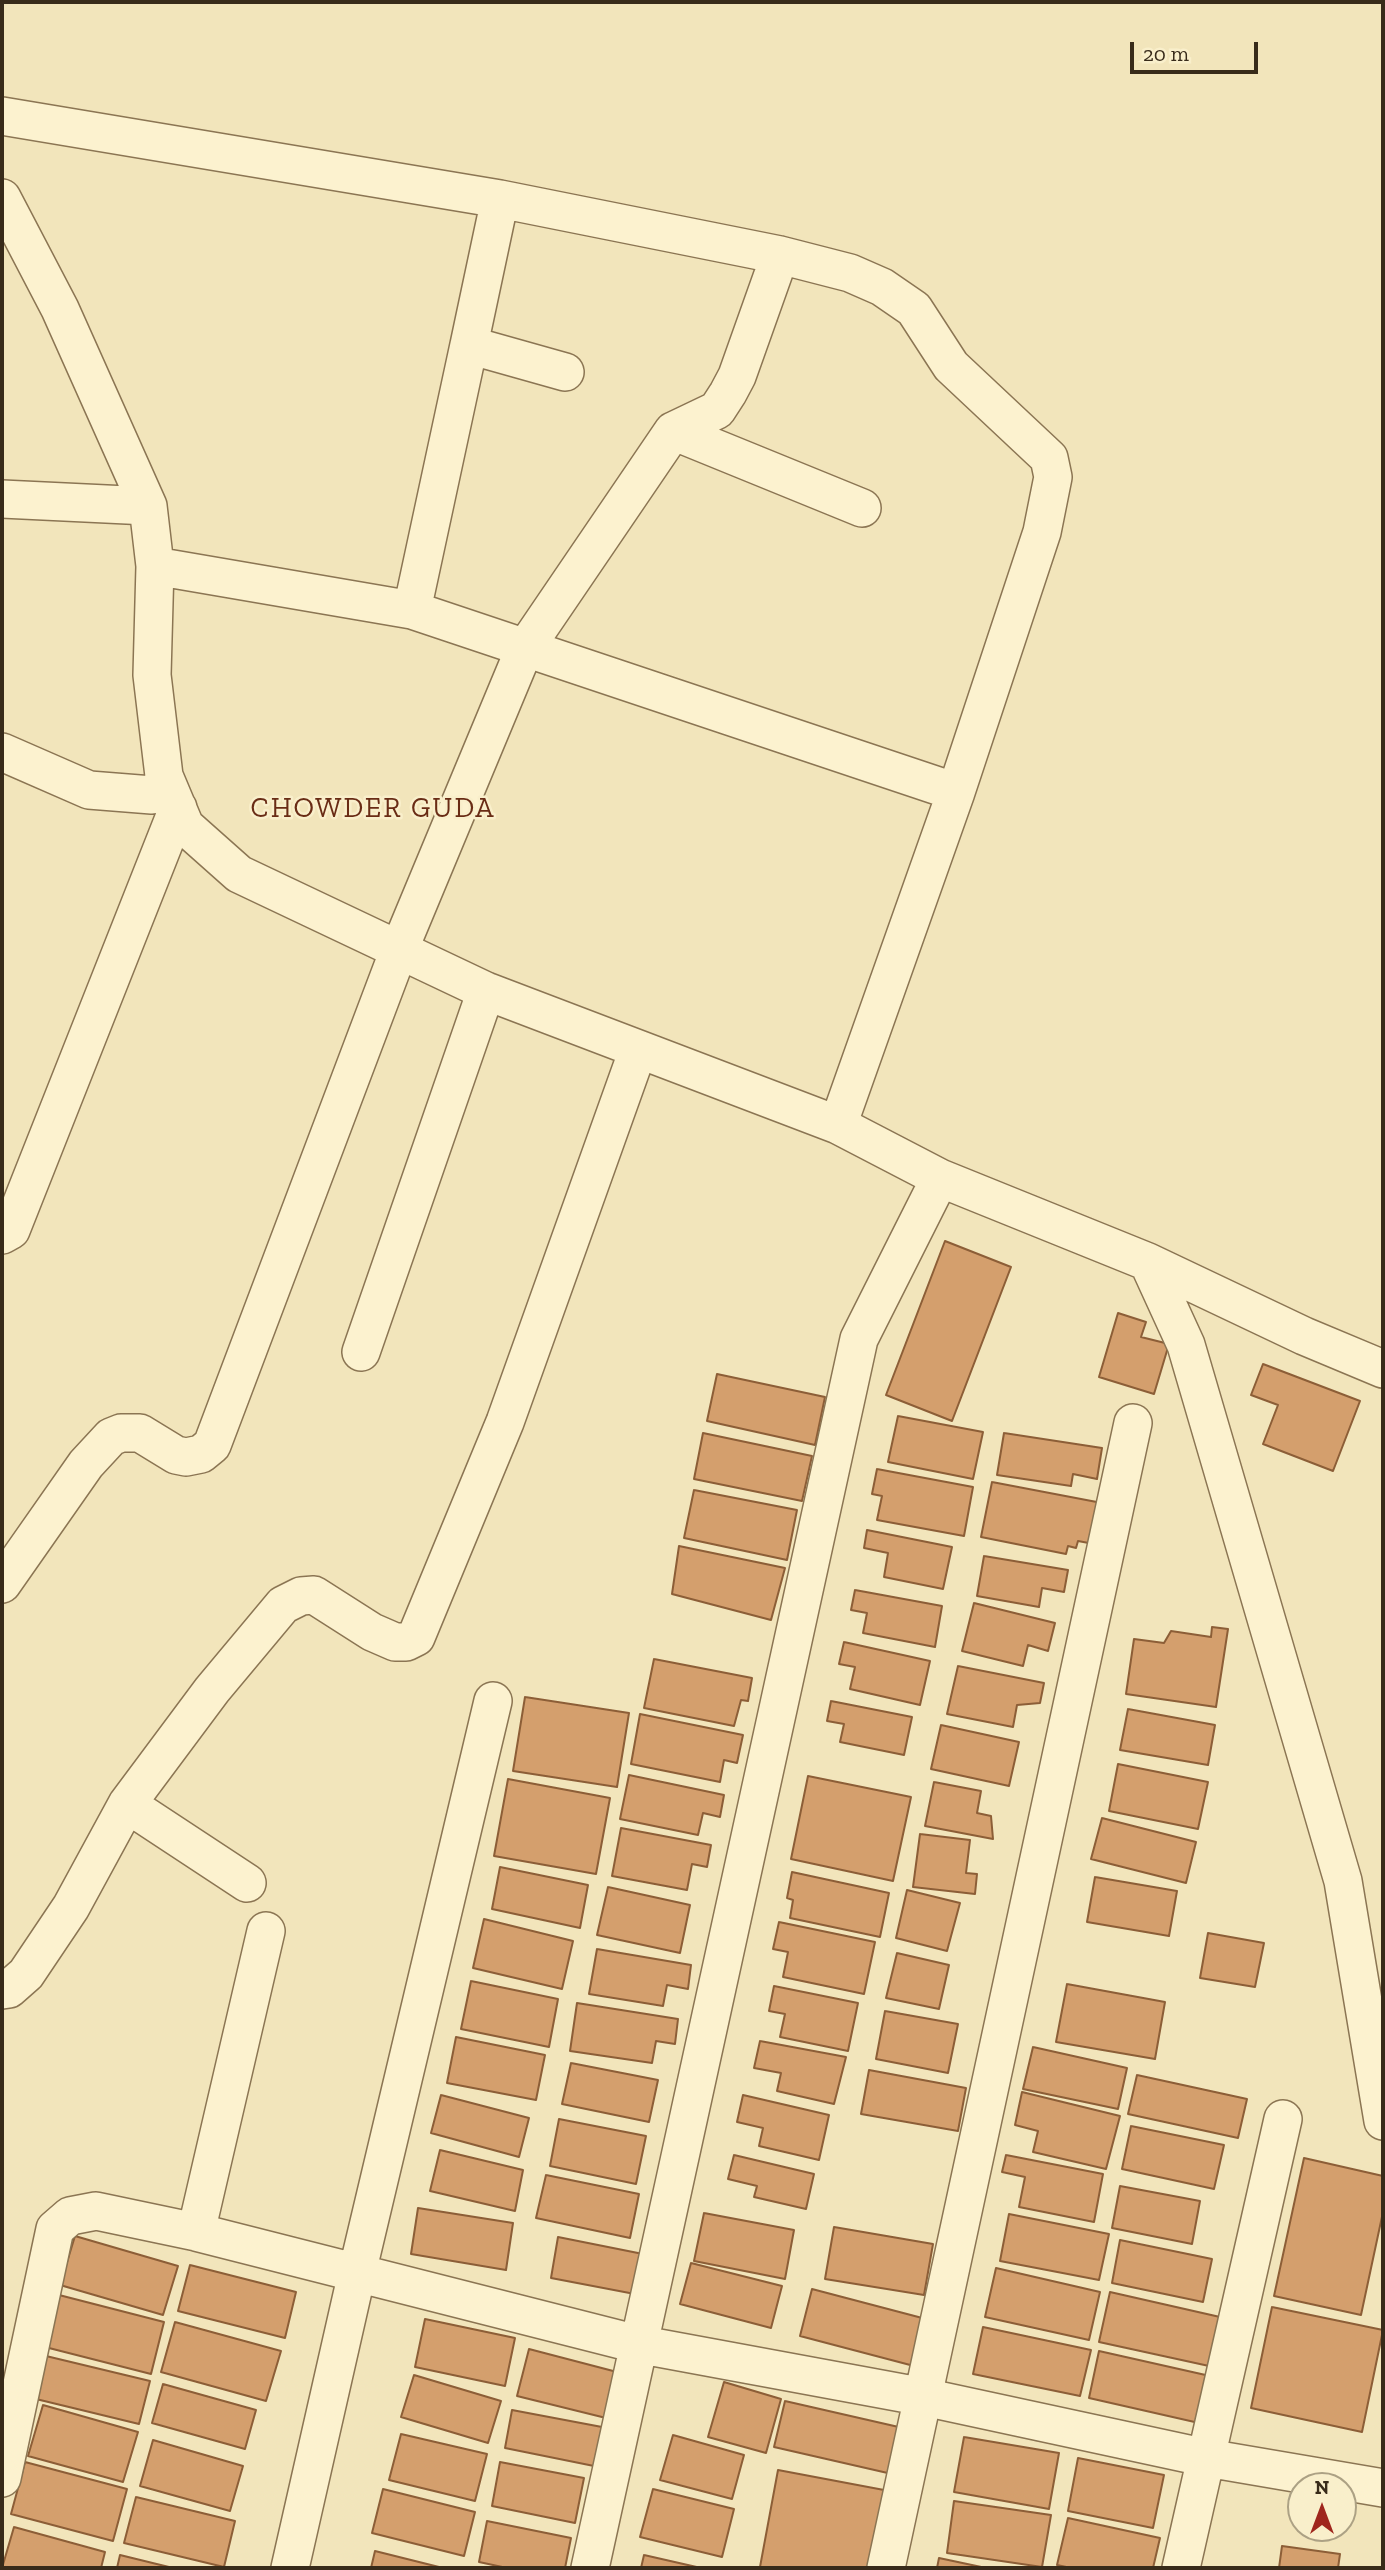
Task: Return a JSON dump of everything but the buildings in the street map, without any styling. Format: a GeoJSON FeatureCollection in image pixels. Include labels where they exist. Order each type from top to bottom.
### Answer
{"type":"FeatureCollection","features":[{"type":"Feature","properties":{"kind":"street"},"geometry":{"type":"LineString","coordinates":[[2,116],[500,199],[780,255],[850,273],[882,287],[914,309],[951,366],[1049,458],[1053,477],[1042,533],[956,792],[838,1125]]}},
{"type":"Feature","properties":{"kind":"street"},"geometry":{"type":"LineString","coordinates":[[2,198],[60,309],[148,506],[155,566],[152,675],[164,776],[185,826],[239,874],[486,991],[838,1125],[940,1178],[1148,1262],[1304,1336],[1383,1369]]}},
{"type":"Feature","properties":{"kind":"street"},"geometry":{"type":"LineString","coordinates":[[412,610],[500,199]]}},
{"type":"Feature","properties":{"kind":"street"},"geometry":{"type":"LineString","coordinates":[[2,1584],[86,1464],[111,1437],[121,1433],[140,1433],[176,1455],[186,1457],[201,1454],[212,1445],[399,950],[524,650],[673,431],[717,410],[737,376],[780,255]]}},
{"type":"Feature","properties":{"kind":"street"},"geometry":{"type":"LineString","coordinates":[[469,345],[565,372]]}},
{"type":"Feature","properties":{"kind":"street"},"geometry":{"type":"LineString","coordinates":[[673,431],[862,508]]}},
{"type":"Feature","properties":{"kind":"street"},"geometry":{"type":"LineString","coordinates":[[2,499],[148,506]]}},
{"type":"Feature","properties":{"kind":"street"},"geometry":{"type":"LineString","coordinates":[[155,566],[412,610],[524,650],[956,792]]}},
{"type":"Feature","properties":{"kind":"street"},"geometry":{"type":"LineString","coordinates":[[2,752],[89,790],[174,799]]}},
{"type":"Feature","properties":{"kind":"street"},"geometry":{"type":"LineString","coordinates":[[2,1234],[11,1230],[174,799]]}},
{"type":"Feature","properties":{"kind":"street"},"geometry":{"type":"LineString","coordinates":[[361,1352],[486,991]]}},
{"type":"Feature","properties":{"kind":"street"},"geometry":{"type":"LineString","coordinates":[[2,1990],[9,1989],[26,1974],[71,1907],[127,1804],[212,1690],[283,1605],[314,1595],[372,1632],[395,1642],[405,1642],[416,1637],[505,1422],[638,1050]]}},
{"type":"Feature","properties":{"kind":"street"},"geometry":{"type":"LineString","coordinates":[[590,2568],[859,1339],[940,1178]]}},
{"type":"Feature","properties":{"kind":"street"},"geometry":{"type":"LineString","coordinates":[[1148,1262],[1186,1345],[1343,1881],[1383,2121]]}},
{"type":"Feature","properties":{"kind":"street"},"geometry":{"type":"LineString","coordinates":[[886,2568],[1133,1423]]}},
{"type":"Feature","properties":{"kind":"street"},"geometry":{"type":"LineString","coordinates":[[290,2568],[493,1701]]}},
{"type":"Feature","properties":{"kind":"street"},"geometry":{"type":"LineString","coordinates":[[127,1804],[247,1883]]}},
{"type":"Feature","properties":{"kind":"street"},"geometry":{"type":"LineString","coordinates":[[196,2232],[267,1931]]}},
{"type":"Feature","properties":{"kind":"street"},"geometry":{"type":"LineString","coordinates":[[1181,2568],[1283,2119]]}},
{"type":"Feature","properties":{"kind":"street"},"geometry":{"type":"LineString","coordinates":[[2,2478],[55,2229],[70,2216],[96,2211],[196,2232],[637,2344],[924,2397],[1207,2458],[1383,2488]]}},
{"type":"Feature","properties":{"kind":"district","name":"CHOWDER GUDA"},"geometry":{"type":"Point","coordinates":[373,809]}}]}
